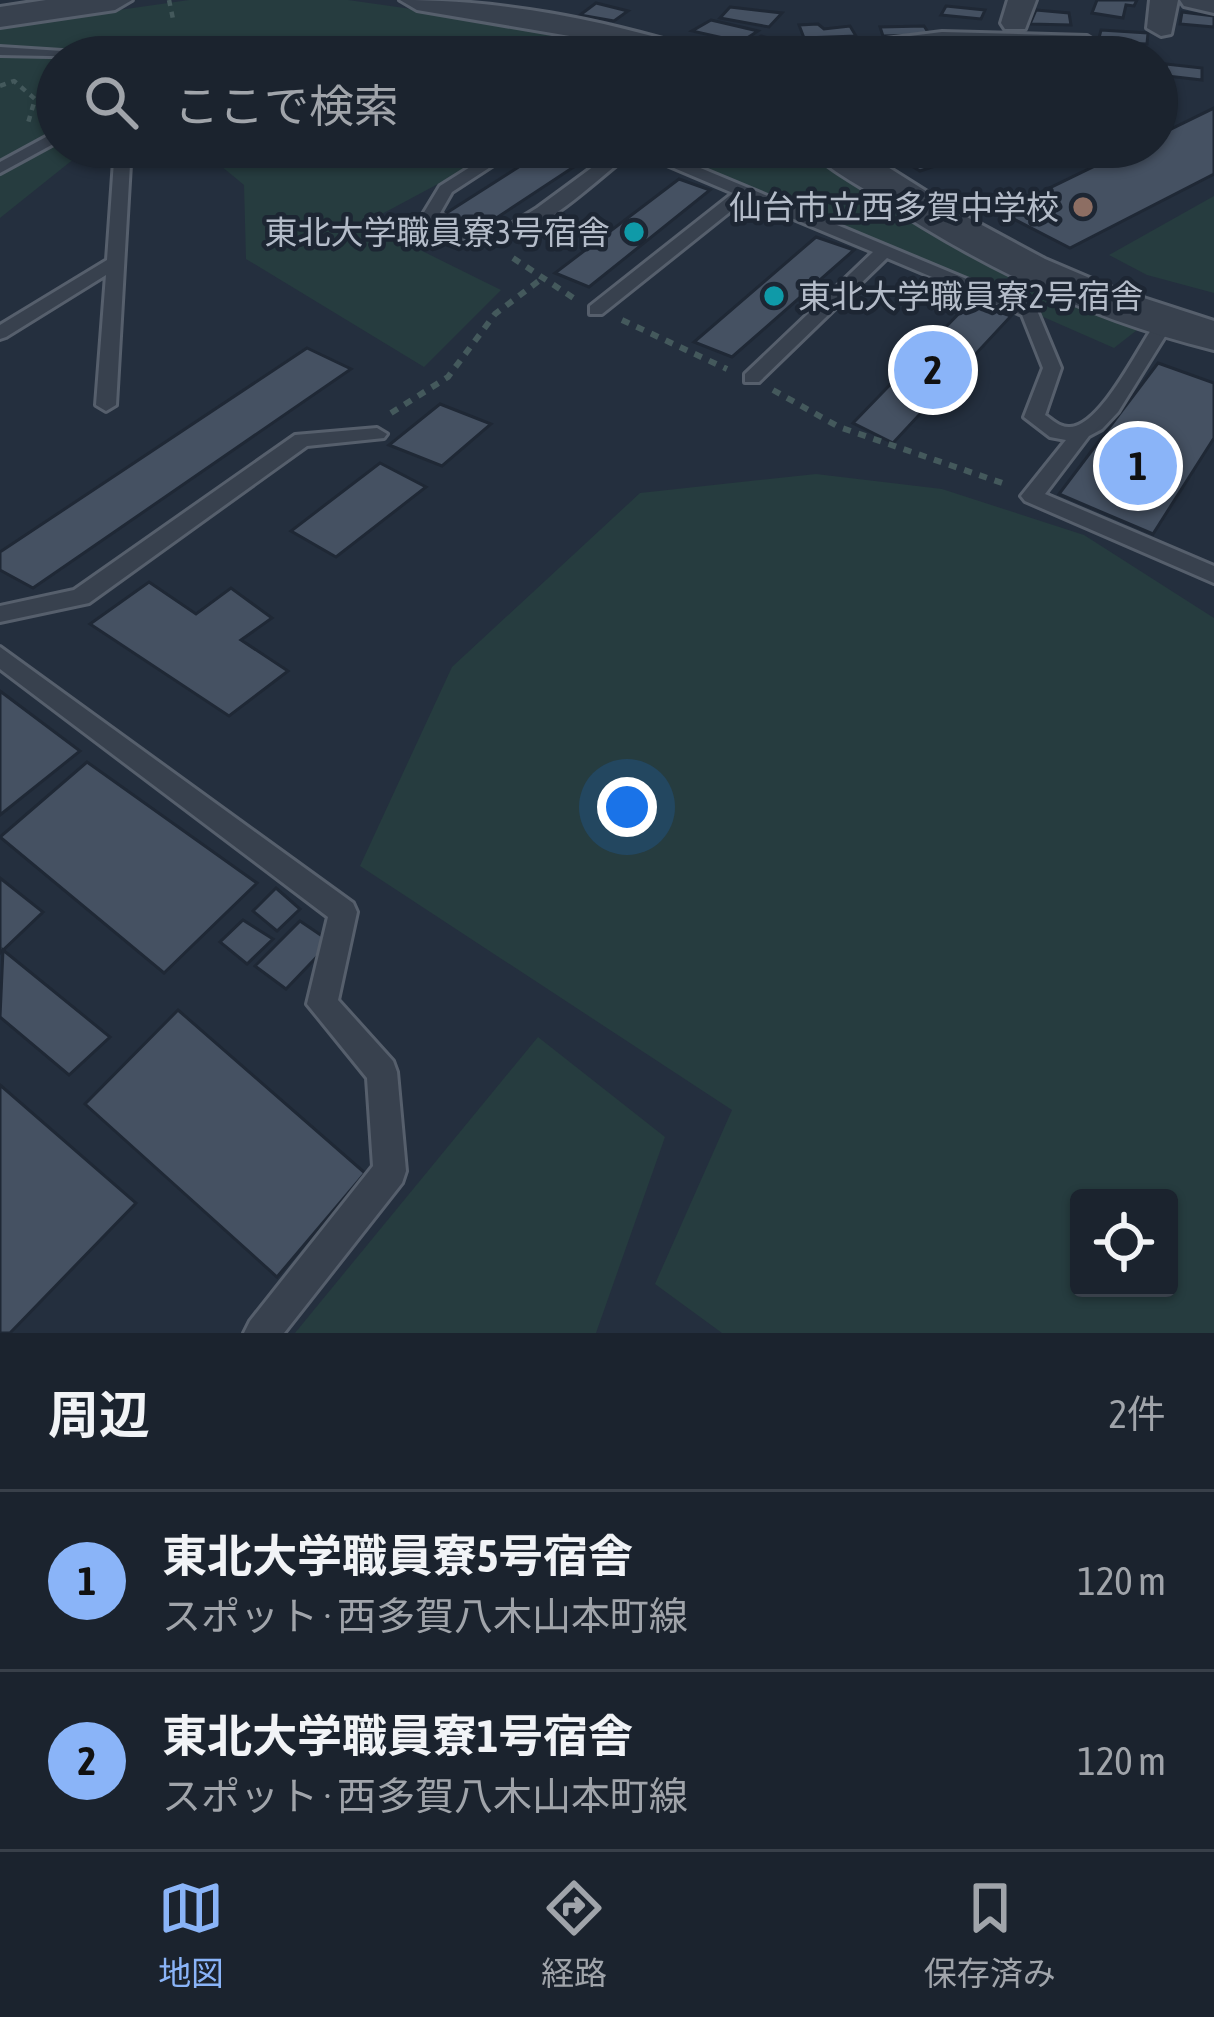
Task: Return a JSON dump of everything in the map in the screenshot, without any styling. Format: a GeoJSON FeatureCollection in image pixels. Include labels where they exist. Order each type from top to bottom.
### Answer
{"type":"FeatureCollection","features":[{"type":"Feature","properties":{"kind":"street"},"geometry":{"type":"LineString","coordinates":[[0,17],[115,0]]}},
{"type":"Feature","properties":{"kind":"street"},"geometry":{"type":"LineString","coordinates":[[417,0],[618,36]]}},
{"type":"Feature","properties":{"kind":"street"},"geometry":{"type":"LineString","coordinates":[[1194,0],[1214,5]]}},
{"type":"Feature","properties":{"kind":"street"},"geometry":{"type":"LineString","coordinates":[[862,168],[1028,269],[1214,336]]}},
{"type":"Feature","properties":{"kind":"lane"},"geometry":{"type":"LineString","coordinates":[[0,51],[36,53]]}},
{"type":"Feature","properties":{"kind":"lane"},"geometry":{"type":"LineString","coordinates":[[0,168],[36,148]]}},
{"type":"Feature","properties":{"kind":"lane"},"geometry":{"type":"LineString","coordinates":[[106,405],[121,168]]}},
{"type":"Feature","properties":{"kind":"lane"},"geometry":{"type":"LineString","coordinates":[[480,168],[446,189],[430,214],[448,230],[476,238],[502,238],[604,168]]}},
{"type":"Feature","properties":{"kind":"lane"},"geometry":{"type":"LineString","coordinates":[[686,168],[1030,312],[1052,368],[1034,417],[1051,433],[1079,437]]}},
{"type":"Feature","properties":{"kind":"lane"},"geometry":{"type":"LineString","coordinates":[[596,310],[745,192]]}},
{"type":"Feature","properties":{"kind":"lane"},"geometry":{"type":"LineString","coordinates":[[752,378],[884,251]]}},
{"type":"Feature","properties":{"kind":"lane"},"geometry":{"type":"LineString","coordinates":[[0,333],[114,262]]}},
{"type":"Feature","properties":{"kind":"lane"},"geometry":{"type":"LineString","coordinates":[[1165,322],[1140,354],[1101,424],[1079,437],[1032,496],[1211,567]]}},
{"type":"Feature","properties":{"kind":"lane"},"geometry":{"type":"LineString","coordinates":[[0,614],[81,598],[302,440],[377,434]]}},
{"type":"Feature","properties":{"kind":"lane"},"geometry":{"type":"LineString","coordinates":[[0,656],[343,912],[322,1004],[382,1072],[390,1171],[262,1333]]}},
{"type":"Feature","properties":{"kind":"path"},"geometry":{"type":"LineString","coordinates":[[169,0],[173,19]]}},
{"type":"Feature","properties":{"kind":"path"},"geometry":{"type":"LineString","coordinates":[[0,86],[14,81],[35,99],[21,134]]}},
{"type":"Feature","properties":{"kind":"path"},"geometry":{"type":"LineString","coordinates":[[377,434],[395,407],[448,376],[495,314],[540,280]]}},
{"type":"Feature","properties":{"kind":"green space"},"geometry":{"type":"Polygon","coordinates":[[[189,0],[348,0],[581,36],[36,36],[36,168],[62,168],[0,218],[0,27],[189,0]]]}},
{"type":"Feature","properties":{"kind":"green space"},"geometry":{"type":"Polygon","coordinates":[[[223,168],[468,168],[380,215],[400,240],[501,290],[424,367],[246,259],[244,185],[223,168]]]}},
{"type":"Feature","properties":{"kind":"green space"},"geometry":{"type":"Polygon","coordinates":[[[703,168],[833,168],[974,258],[1137,330],[1114,348],[703,168]]]}},
{"type":"Feature","properties":{"kind":"green space"},"geometry":{"type":"Polygon","coordinates":[[[1214,196],[1214,293],[1147,275],[1109,255],[1214,196]]]}},
{"type":"Feature","properties":{"kind":"green space"},"geometry":{"type":"Polygon","coordinates":[[[816,474],[942,489],[1084,535],[1214,618],[1214,1333],[722,1333],[655,1284],[732,1110],[360,866],[452,667],[640,493],[816,474]]]}},
{"type":"Feature","properties":{"kind":"green space"},"geometry":{"type":"Polygon","coordinates":[[[538,1037],[665,1137],[596,1333],[295,1333],[538,1037]]]}},
{"type":"Feature","properties":{"kind":"building"},"geometry":{"type":"Polygon","coordinates":[[[1097,0],[1137,0],[1134,6],[1126,5],[1123,18],[1092,13],[1097,0]]]}},
{"type":"Feature","properties":{"kind":"building"},"geometry":{"type":"Polygon","coordinates":[[[596,3],[628,11],[614,21],[580,15],[596,3]]]}},
{"type":"Feature","properties":{"kind":"building"},"geometry":{"type":"Polygon","coordinates":[[[946,6],[985,10],[981,19],[941,15],[946,6]]]}},
{"type":"Feature","properties":{"kind":"building"},"geometry":{"type":"Polygon","coordinates":[[[730,7],[782,13],[769,27],[720,18],[730,7]]]}},
{"type":"Feature","properties":{"kind":"building"},"geometry":{"type":"Polygon","coordinates":[[[1036,10],[1069,13],[1071,25],[1030,24],[1036,10]]]}},
{"type":"Feature","properties":{"kind":"building"},"geometry":{"type":"Polygon","coordinates":[[[1182,12],[1214,16],[1214,27],[1180,24],[1182,12]]]}},
{"type":"Feature","properties":{"kind":"building"},"geometry":{"type":"Polygon","coordinates":[[[711,20],[758,31],[750,36],[714,36],[692,31],[711,20]]]}},
{"type":"Feature","properties":{"kind":"building"},"geometry":{"type":"Polygon","coordinates":[[[799,25],[850,26],[856,36],[803,36],[799,25]]]}},
{"type":"Feature","properties":{"kind":"building"},"geometry":{"type":"Polygon","coordinates":[[[924,26],[930,35],[883,36],[880,27],[924,26]]]}},
{"type":"Feature","properties":{"kind":"building"},"geometry":{"type":"Polygon","coordinates":[[[1101,30],[1148,33],[1148,36],[1100,36],[1101,30]]]}},
{"type":"Feature","properties":{"kind":"building"},"geometry":{"type":"Polygon","coordinates":[[[1178,65],[1202,68],[1202,80],[1178,77],[1178,65]]]}},
{"type":"Feature","properties":{"kind":"building"},"geometry":{"type":"Polygon","coordinates":[[[1214,108],[1214,174],[1070,248],[1000,212],[1091,168],[1178,168],[1178,126],[1214,108]]]}},
{"type":"Feature","properties":{"kind":"building"},"geometry":{"type":"Polygon","coordinates":[[[517,168],[572,168],[472,234],[437,219],[517,168]]]}},
{"type":"Feature","properties":{"kind":"building","name":"東北大学職員寮3号宿舎"},"geometry":{"type":"Polygon","coordinates":[[[679,179],[710,190],[589,287],[555,273],[679,179]]]}},
{"type":"Feature","properties":{"kind":"building","name":"東北大学職員寮2号宿舎"},"geometry":{"type":"Polygon","coordinates":[[[816,237],[854,250],[732,357],[694,342],[816,237]]]}},
{"type":"Feature","properties":{"kind":"building"},"geometry":{"type":"Polygon","coordinates":[[[970,302],[1011,316],[893,443],[853,423],[970,302]]]}},
{"type":"Feature","properties":{"kind":"building"},"geometry":{"type":"Polygon","coordinates":[[[307,348],[351,369],[33,588],[0,570],[0,552],[307,348]]]}},
{"type":"Feature","properties":{"kind":"building"},"geometry":{"type":"Polygon","coordinates":[[[1158,363],[1214,383],[1214,438],[1153,534],[1059,494],[1158,363]]]}},
{"type":"Feature","properties":{"kind":"building"},"geometry":{"type":"Polygon","coordinates":[[[440,404],[491,424],[442,466],[389,445],[440,404]]]}},
{"type":"Feature","properties":{"kind":"building"},"geometry":{"type":"Polygon","coordinates":[[[380,463],[426,487],[336,557],[291,531],[380,463]]]}},
{"type":"Feature","properties":{"kind":"building"},"geometry":{"type":"Polygon","coordinates":[[[149,582],[196,614],[231,588],[272,618],[241,640],[288,671],[229,716],[90,624],[149,582]]]}},
{"type":"Feature","properties":{"kind":"building"},"geometry":{"type":"Polygon","coordinates":[[[0,691],[80,751],[0,815],[0,691]]]}},
{"type":"Feature","properties":{"kind":"building"},"geometry":{"type":"Polygon","coordinates":[[[87,762],[257,883],[164,973],[0,837],[87,762]]]}},
{"type":"Feature","properties":{"kind":"building"},"geometry":{"type":"Polygon","coordinates":[[[0,878],[43,912],[0,953],[0,878]]]}},
{"type":"Feature","properties":{"kind":"building"},"geometry":{"type":"Polygon","coordinates":[[[276,888],[300,909],[277,931],[253,911],[276,888]]]}},
{"type":"Feature","properties":{"kind":"building"},"geometry":{"type":"Polygon","coordinates":[[[243,920],[273,939],[247,964],[220,942],[243,920]]]}},
{"type":"Feature","properties":{"kind":"building"},"geometry":{"type":"Polygon","coordinates":[[[300,921],[331,942],[286,989],[255,966],[300,921]]]}},
{"type":"Feature","properties":{"kind":"building"},"geometry":{"type":"Polygon","coordinates":[[[3,950],[110,1037],[69,1075],[0,1017],[3,950]]]}},
{"type":"Feature","properties":{"kind":"building"},"geometry":{"type":"Polygon","coordinates":[[[178,1010],[365,1173],[277,1277],[85,1104],[178,1010]]]}},
{"type":"Feature","properties":{"kind":"building"},"geometry":{"type":"Polygon","coordinates":[[[0,1085],[136,1203],[10,1333],[0,1333],[0,1085]]]}},
{"type":"Feature","properties":{"kind":"place","name":"仙台市立西多賀中学校"},"geometry":{"type":"Point","coordinates":[1083,207]}},
{"type":"Feature","properties":{"kind":"place","name":"東北大学職員寮3号宿舎"},"geometry":{"type":"Point","coordinates":[634,232]}},
{"type":"Feature","properties":{"kind":"place","name":"東北大学職員寮2号宿舎"},"geometry":{"type":"Point","coordinates":[774,296]}},
{"type":"Feature","properties":{"kind":"place","name":"東北大学職員寮1号宿舎"},"geometry":{"type":"Point","coordinates":[933,370]}},
{"type":"Feature","properties":{"kind":"place","name":"東北大学職員寮5号宿舎"},"geometry":{"type":"Point","coordinates":[1138,466]}}]}
